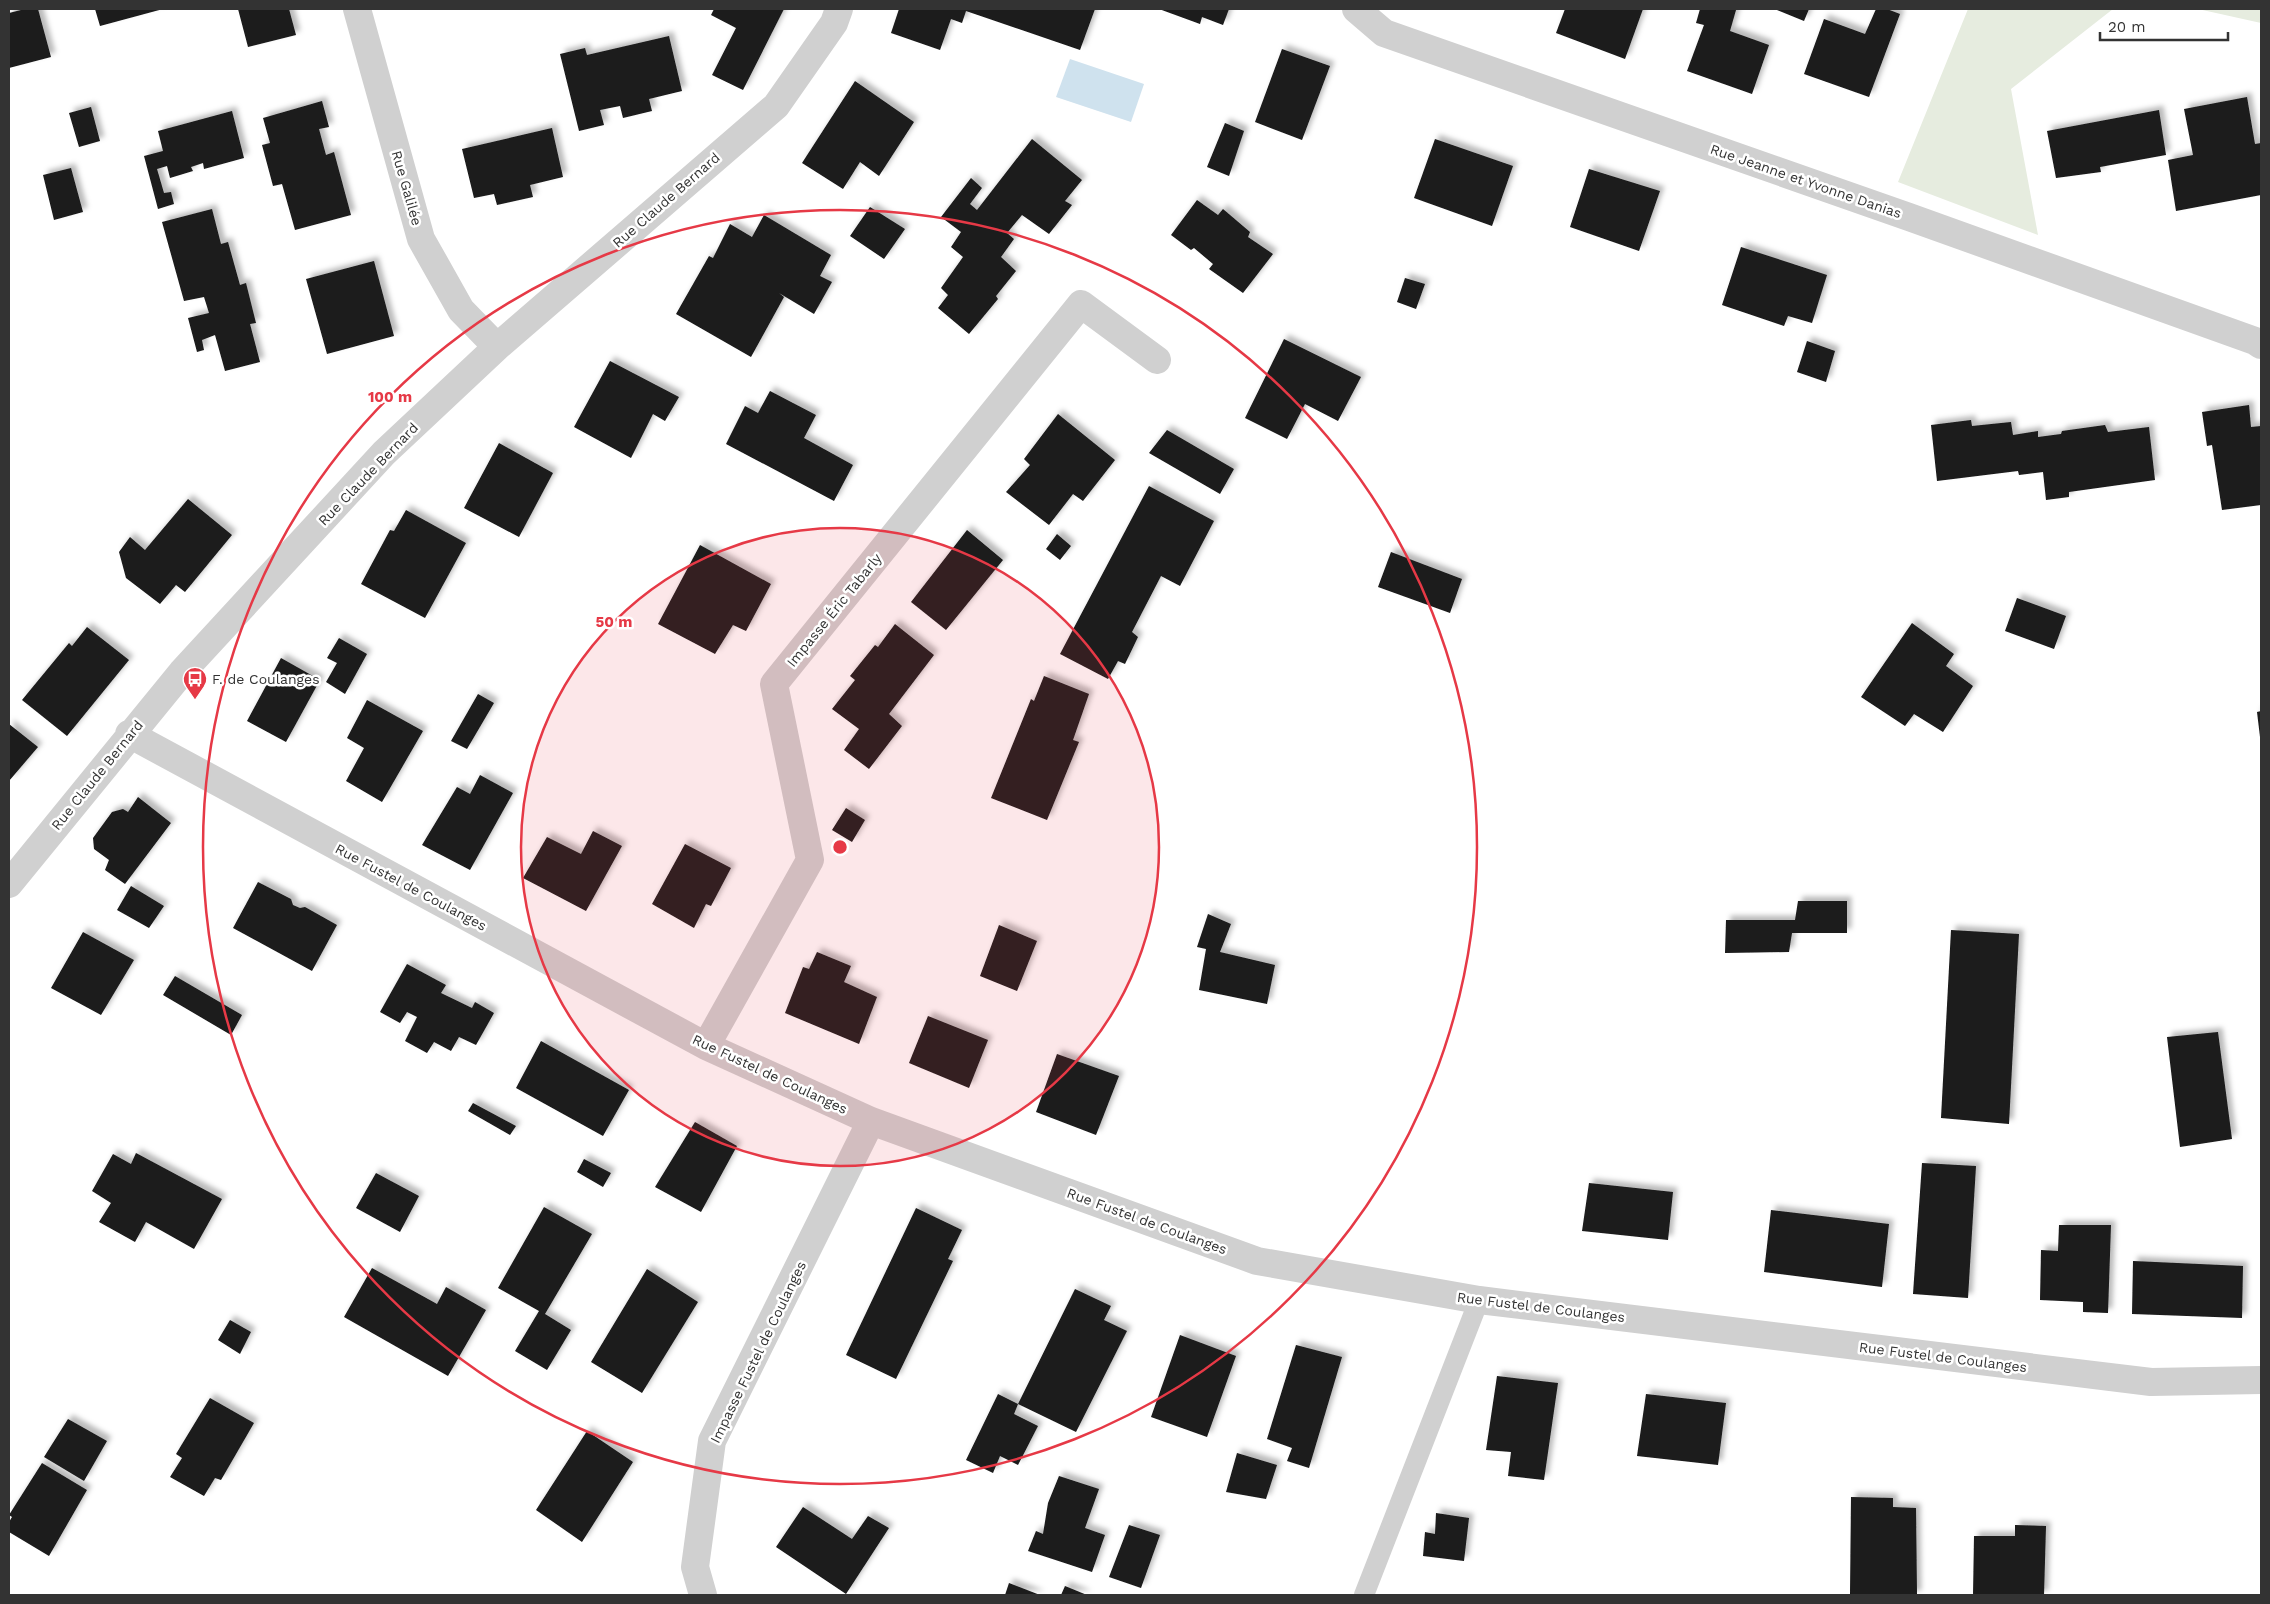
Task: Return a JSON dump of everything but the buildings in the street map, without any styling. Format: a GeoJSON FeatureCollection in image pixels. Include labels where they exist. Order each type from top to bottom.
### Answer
{"type":"FeatureCollection","features":[{"type":"Feature","properties":{"kind":"street","name":"Rue Galilée"},"geometry":{"type":"LineString","coordinates":[[357,9],[421,239],[461,310],[497,347]]}},
{"type":"Feature","properties":{"kind":"street","name":"Rue Claude Bernard"},"geometry":{"type":"LineString","coordinates":[[9,884],[129,734],[182,672],[384,453],[497,347],[776,106],[834,23],[838,9]]}},
{"type":"Feature","properties":{"kind":"street","name":"Rue Jeanne et Yvonne Danias"},"geometry":{"type":"LineString","coordinates":[[1356,9],[1384,33],[1909,216],[2255,341],[2261,345]]}},
{"type":"Feature","properties":{"kind":"street","name":"Impasse Éric Tabarly"},"geometry":{"type":"LineString","coordinates":[[706,1046],[810,860],[774,684],[1081,304],[1157,360]]}},
{"type":"Feature","properties":{"kind":"street","name":"Rue Fustel de Coulanges"},"geometry":{"type":"LineString","coordinates":[[129,734],[706,1046],[871,1122],[1257,1261],[1480,1300],[2151,1382],[2261,1380]]}},
{"type":"Feature","properties":{"kind":"street","name":"Impasse Fustel de Coulanges"},"geometry":{"type":"LineString","coordinates":[[703,1595],[695,1567],[712,1441],[871,1122]]}},
{"type":"Feature","properties":{"kind":"lane"},"geometry":{"type":"LineString","coordinates":[[1364,1595],[1480,1300]]}},
{"type":"Feature","properties":{"kind":"shaded area"},"geometry":{"type":"Polygon","coordinates":[[[1968,9],[2113,9],[2011,89],[2038,235],[1898,182],[1968,9]]]}},
{"type":"Feature","properties":{"kind":"shaded area"},"geometry":{"type":"Polygon","coordinates":[[[2198,9],[2261,9],[2261,23],[2198,9]]]}},
{"type":"Feature","properties":{"kind":"water"},"geometry":{"type":"Polygon","coordinates":[[[1070,59],[1144,84],[1131,122],[1056,97],[1070,59]]]}},
{"type":"Feature","properties":{"kind":"place","name":"F. de Coulanges"},"geometry":{"type":"Point","coordinates":[195,700]}}]}
